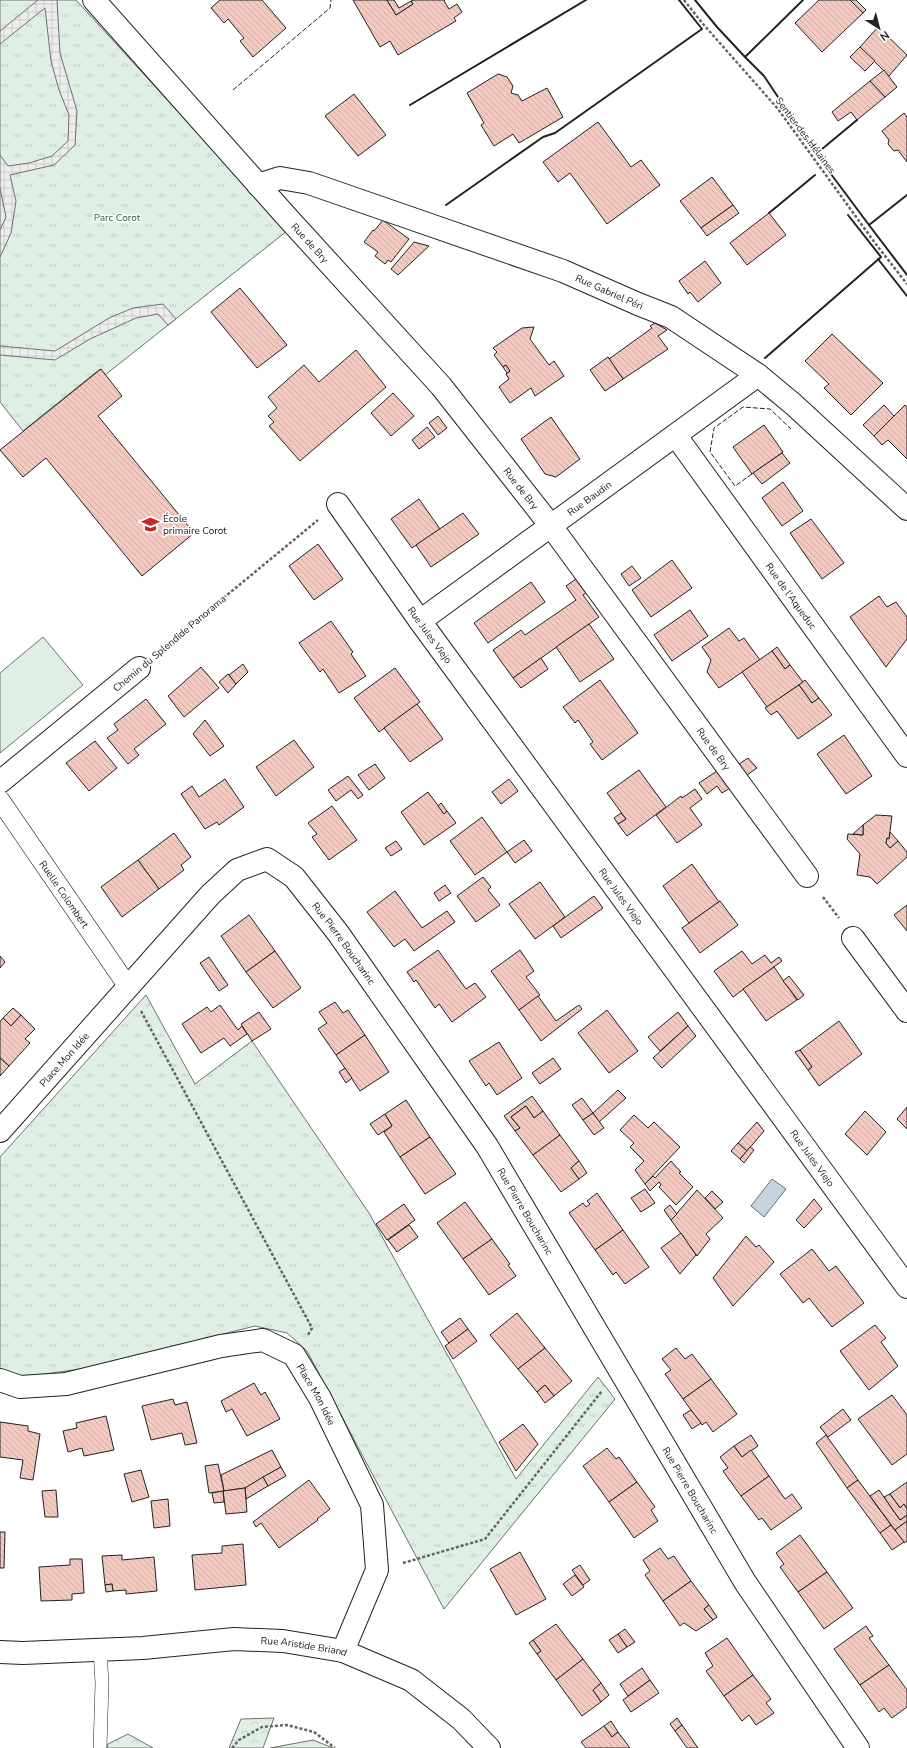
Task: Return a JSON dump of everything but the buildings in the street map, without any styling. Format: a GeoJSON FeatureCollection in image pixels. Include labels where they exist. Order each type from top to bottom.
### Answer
{"type":"FeatureCollection","features":[{"type":"Feature","properties":{"kind":"street","name":"Rue de Bry"},"geometry":{"type":"LineString","coordinates":[[94,0],[258,185],[441,386],[550,526],[807,876]]}},
{"type":"Feature","properties":{"kind":"street","name":"Rue Gabriel Péri"},"geometry":{"type":"LineString","coordinates":[[258,185],[280,178],[309,183],[563,271],[638,304],[671,316],[758,375],[793,404],[907,509]]}},
{"type":"Feature","properties":{"kind":"street","name":"Rue Baudin"},"geometry":{"type":"LineString","coordinates":[[420,621],[758,375]]}},
{"type":"Feature","properties":{"kind":"street","name":"Rue de l'Aqueduc"},"geometry":{"type":"LineString","coordinates":[[676,436],[907,756]]}},
{"type":"Feature","properties":{"kind":"street","name":"Rue Jules Viejo"},"geometry":{"type":"LineString","coordinates":[[338,504],[420,621],[907,1287]]}},
{"type":"Feature","properties":{"kind":"street","name":"Chemin du Splendide Panorama"},"geometry":{"type":"LineString","coordinates":[[0,782],[139,668]]}},
{"type":"Feature","properties":{"kind":"street","name":"Ruelle Colombert"},"geometry":{"type":"LineString","coordinates":[[0,800],[128,988]]}},
{"type":"Feature","properties":{"kind":"street","name":"Rue Pierre Boucharinc"},"geometry":{"type":"LineString","coordinates":[[128,988],[210,895],[237,870],[267,860],[294,877],[338,933],[487,1146],[618,1370],[745,1582],[858,1748]]}},
{"type":"Feature","properties":{"kind":"street"},"geometry":{"type":"LineString","coordinates":[[853,938],[907,1011]]}},
{"type":"Feature","properties":{"kind":"street","name":"Place Mon Idée"},"geometry":{"type":"LineString","coordinates":[[0,1131],[128,988]]}},
{"type":"Feature","properties":{"kind":"street","name":"Place Mon Idée"},"geometry":{"type":"LineString","coordinates":[[0,1380],[20,1387],[66,1384],[221,1346],[263,1340],[294,1355],[320,1398],[372,1505],[377,1570],[343,1651]]}},
{"type":"Feature","properties":{"kind":"street","name":"Rue Aristide Briand"},"geometry":{"type":"LineString","coordinates":[[0,1652],[143,1648],[234,1639],[283,1641],[343,1651],[411,1680],[461,1719],[489,1748]]}},
{"type":"Feature","properties":{"kind":"street","name":"Rue Aristide Briand"},"geometry":{"type":"LineString","coordinates":[[0,1664],[94,1650]]}},
{"type":"Feature","properties":{"kind":"lane"},"geometry":{"type":"LineString","coordinates":[[94,1650],[102,1683],[100,1748]]}},
{"type":"Feature","properties":{"kind":"path","name":"Sentier des Hélaines"},"geometry":{"type":"LineString","coordinates":[[684,0],[703,24],[778,109],[907,284]]}},
{"type":"Feature","properties":{"kind":"path","name":"Chemin du Splendide Panorama"},"geometry":{"type":"LineString","coordinates":[[139,668],[338,504]]}},
{"type":"Feature","properties":{"kind":"path"},"geometry":{"type":"LineString","coordinates":[[807,876],[853,938]]}},
{"type":"Feature","properties":{"kind":"path"},"geometry":{"type":"LineString","coordinates":[[128,988],[312,1328],[294,1355]]}},
{"type":"Feature","properties":{"kind":"path"},"geometry":{"type":"LineString","coordinates":[[377,1570],[485,1539],[618,1370]]}},
{"type":"Feature","properties":{"kind":"path"},"geometry":{"type":"LineString","coordinates":[[232,1748],[239,1740],[262,1727],[287,1724],[314,1732],[335,1748]]}},
{"type":"Feature","properties":{"kind":"green space","name":"Parc Corot"},"geometry":{"type":"Polygon","coordinates":[[[0,0],[76,0],[287,231],[105,375],[100,369],[23,431],[0,402],[0,0]]]}},
{"type":"Feature","properties":{"kind":"green space"},"geometry":{"type":"Polygon","coordinates":[[[43,637],[83,685],[0,753],[0,673],[43,637]]]}},
{"type":"Feature","properties":{"kind":"green space"},"geometry":{"type":"Polygon","coordinates":[[[146,995],[195,1084],[252,1041],[369,1213],[516,1479],[598,1377],[615,1399],[444,1609],[307,1351],[287,1333],[255,1326],[88,1368],[16,1378],[0,1369],[0,1157],[146,995]]]}},
{"type":"Feature","properties":{"kind":"green space"},"geometry":{"type":"Polygon","coordinates":[[[274,1718],[263,1748],[229,1748],[241,1719],[274,1718]]]}},
{"type":"Feature","properties":{"kind":"green space"},"geometry":{"type":"Polygon","coordinates":[[[128,1734],[153,1748],[107,1748],[108,1744],[128,1734]]]}},
{"type":"Feature","properties":{"kind":"green space"},"geometry":{"type":"Polygon","coordinates":[[[313,1740],[333,1748],[270,1748],[313,1740]]]}},
{"type":"Feature","properties":{"kind":"shaded area"},"geometry":{"type":"Polygon","coordinates":[[[38,0],[57,0],[60,53],[77,111],[75,145],[54,165],[10,175],[16,201],[11,233],[0,257],[0,230],[6,217],[0,188],[0,155],[8,166],[29,163],[52,156],[68,141],[69,115],[59,90],[51,61],[45,8],[0,44],[0,31],[38,0]]]}},
{"type":"Feature","properties":{"kind":"shaded area"},"geometry":{"type":"Polygon","coordinates":[[[163,304],[176,319],[168,325],[158,314],[136,318],[90,339],[55,360],[0,355],[0,346],[55,351],[109,318],[133,308],[163,304]]]}},
{"type":"Feature","properties":{"kind":"shaded area"},"geometry":{"type":"Polygon","coordinates":[[[772,1179],[786,1189],[764,1217],[751,1206],[772,1179]]]}},
{"type":"Feature","properties":{"kind":"fence"},"geometry":{"type":"LineString","coordinates":[[233,90],[330,8],[331,0]]}},
{"type":"Feature","properties":{"kind":"fence"},"geometry":{"type":"LineString","coordinates":[[752,474],[735,486],[710,452],[714,428],[743,407],[770,409],[791,429]]}},
{"type":"Feature","properties":{"kind":"wall"},"geometry":{"type":"LineString","coordinates":[[410,105],[586,0]]}},
{"type":"Feature","properties":{"kind":"wall"},"geometry":{"type":"LineString","coordinates":[[446,205],[543,137],[555,133],[702,29],[679,0]]}},
{"type":"Feature","properties":{"kind":"wall"},"geometry":{"type":"LineString","coordinates":[[695,0],[717,27],[745,57]]}},
{"type":"Feature","properties":{"kind":"wall"},"geometry":{"type":"LineString","coordinates":[[803,0],[745,57],[764,76],[816,154]]}},
{"type":"Feature","properties":{"kind":"wall"},"geometry":{"type":"LineString","coordinates":[[857,120],[816,154],[869,225],[907,195]]}},
{"type":"Feature","properties":{"kind":"wall"},"geometry":{"type":"LineString","coordinates":[[769,213],[815,175]]}},
{"type":"Feature","properties":{"kind":"wall"},"geometry":{"type":"LineString","coordinates":[[765,358],[881,257],[848,215]]}},
{"type":"Feature","properties":{"kind":"wall"},"geometry":{"type":"LineString","coordinates":[[869,225],[907,275]]}},
{"type":"Feature","properties":{"kind":"wall"},"geometry":{"type":"LineString","coordinates":[[878,259],[907,296]]}},
{"type":"Feature","properties":{"kind":"place","name":"École primaire Corot"},"geometry":{"type":"Point","coordinates":[150,524]}}]}
